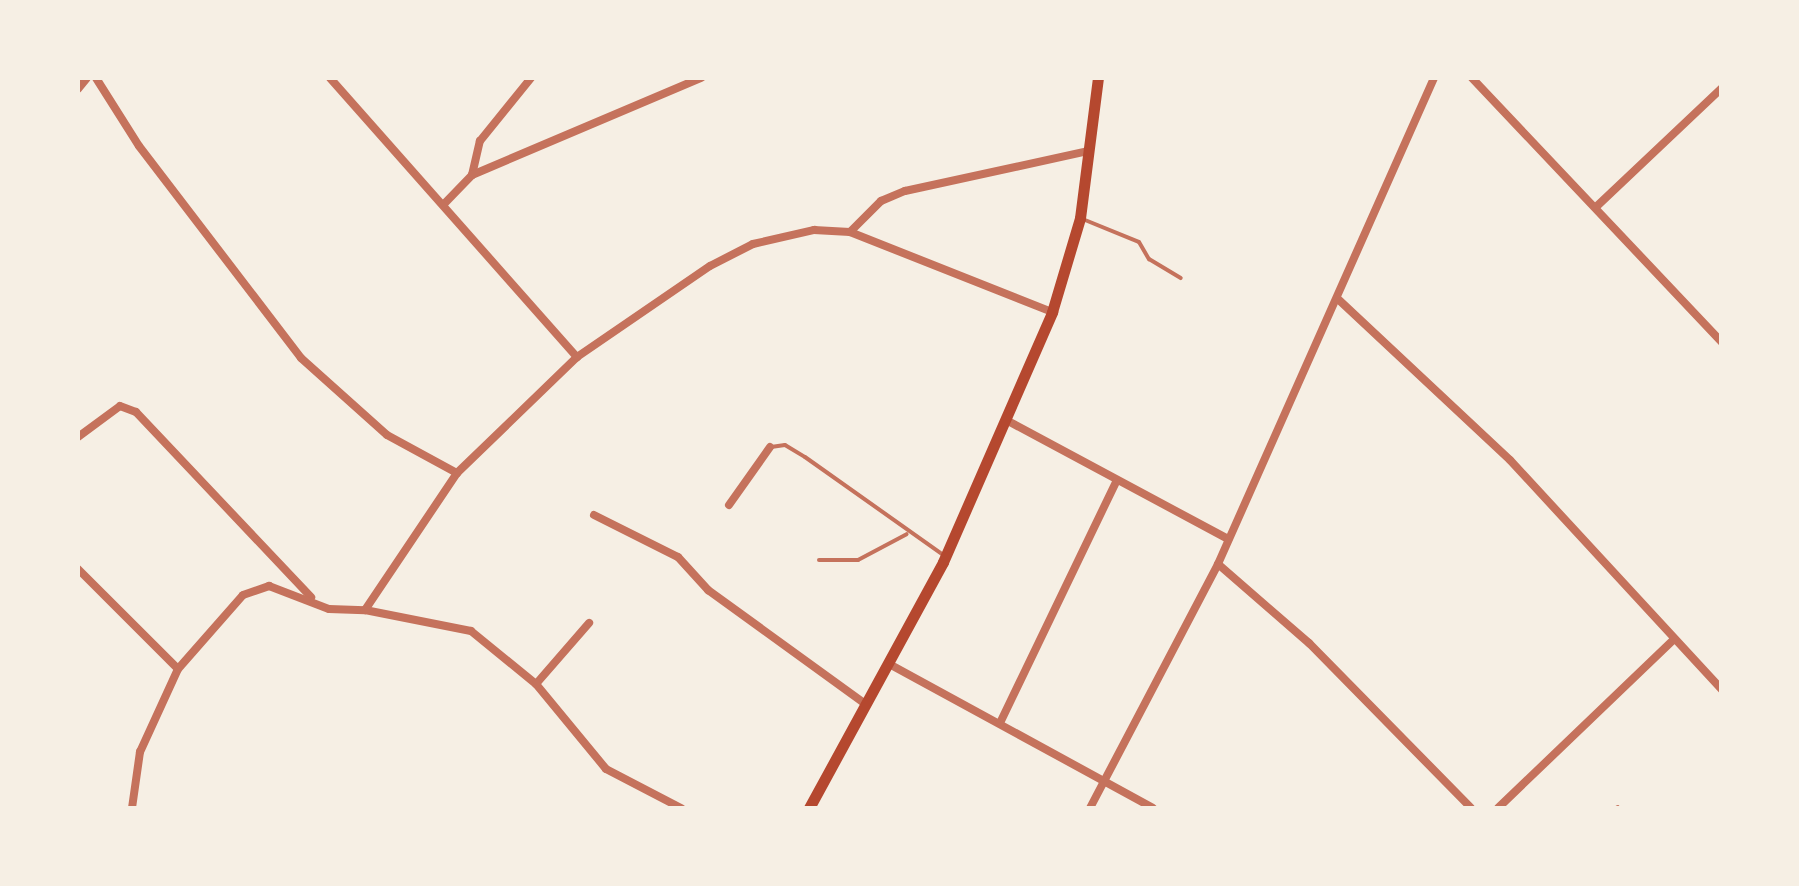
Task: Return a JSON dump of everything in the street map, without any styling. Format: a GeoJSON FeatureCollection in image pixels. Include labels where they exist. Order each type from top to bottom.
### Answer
{"type":"FeatureCollection","features":[{"type":"Feature","properties":{"kind":"main road"},"geometry":{"type":"LineString","coordinates":[[809,808],[892,665],[946,557],[1052,312],[1080,218],[1098,78]]}},
{"type":"Feature","properties":{"kind":"street"},"geometry":{"type":"LineString","coordinates":[[78,88],[88,78]]}},
{"type":"Feature","properties":{"kind":"street"},"geometry":{"type":"LineString","coordinates":[[96,78],[139,146],[301,358],[387,435],[457,473]]}},
{"type":"Feature","properties":{"kind":"street"},"geometry":{"type":"LineString","coordinates":[[472,175],[480,142],[531,78]]}},
{"type":"Feature","properties":{"kind":"street"},"geometry":{"type":"LineString","coordinates":[[446,203],[472,175],[701,78]]}},
{"type":"Feature","properties":{"kind":"street"},"geometry":{"type":"LineString","coordinates":[[1090,808],[1218,564],[1339,300],[1434,78]]}},
{"type":"Feature","properties":{"kind":"street"},"geometry":{"type":"LineString","coordinates":[[1472,78],[1722,342]]}},
{"type":"Feature","properties":{"kind":"street"},"geometry":{"type":"LineString","coordinates":[[333,79],[577,356]]}},
{"type":"Feature","properties":{"kind":"street"},"geometry":{"type":"LineString","coordinates":[[1596,208],[1722,88]]}},
{"type":"Feature","properties":{"kind":"street"},"geometry":{"type":"LineString","coordinates":[[850,232],[881,201],[905,191],[1090,151]]}},
{"type":"Feature","properties":{"kind":"street"},"geometry":{"type":"LineString","coordinates":[[365,610],[457,473],[577,356],[710,266],[753,244],[814,230],[850,232],[1052,312]]}},
{"type":"Feature","properties":{"kind":"street"},"geometry":{"type":"LineString","coordinates":[[1339,300],[1510,460],[1722,690]]}},
{"type":"Feature","properties":{"kind":"street"},"geometry":{"type":"LineString","coordinates":[[78,437],[120,406],[136,412],[314,600],[329,609],[365,610],[471,631],[536,684],[606,768],[681,808]]}},
{"type":"Feature","properties":{"kind":"street"},"geometry":{"type":"LineString","coordinates":[[1008,421],[1228,539]]}},
{"type":"Feature","properties":{"kind":"street"},"geometry":{"type":"LineString","coordinates":[[729,505],[770,447]]}},
{"type":"Feature","properties":{"kind":"street"},"geometry":{"type":"LineString","coordinates":[[1000,722],[1116,482]]}},
{"type":"Feature","properties":{"kind":"street"},"geometry":{"type":"LineString","coordinates":[[594,515],[678,558],[708,590],[868,705]]}},
{"type":"Feature","properties":{"kind":"street"},"geometry":{"type":"LineString","coordinates":[[1218,564],[1323,656],[1471,808]]}},
{"type":"Feature","properties":{"kind":"street"},"geometry":{"type":"LineString","coordinates":[[78,569],[178,669]]}},
{"type":"Feature","properties":{"kind":"street"},"geometry":{"type":"LineString","coordinates":[[132,808],[140,752],[178,669],[256,588],[314,600]]}},
{"type":"Feature","properties":{"kind":"street"},"geometry":{"type":"LineString","coordinates":[[536,684],[589,623]]}},
{"type":"Feature","properties":{"kind":"street"},"geometry":{"type":"LineString","coordinates":[[1498,808],[1674,639]]}},
{"type":"Feature","properties":{"kind":"street"},"geometry":{"type":"LineString","coordinates":[[892,665],[1152,808]]}},
{"type":"Feature","properties":{"kind":"lane"},"geometry":{"type":"LineString","coordinates":[[1080,218],[1139,242],[1149,258],[1181,278]]}},
{"type":"Feature","properties":{"kind":"lane"},"geometry":{"type":"LineString","coordinates":[[770,447],[785,445],[806,457],[946,557]]}},
{"type":"Feature","properties":{"kind":"lane"},"geometry":{"type":"LineString","coordinates":[[819,560],[858,560],[910,532]]}}]}
